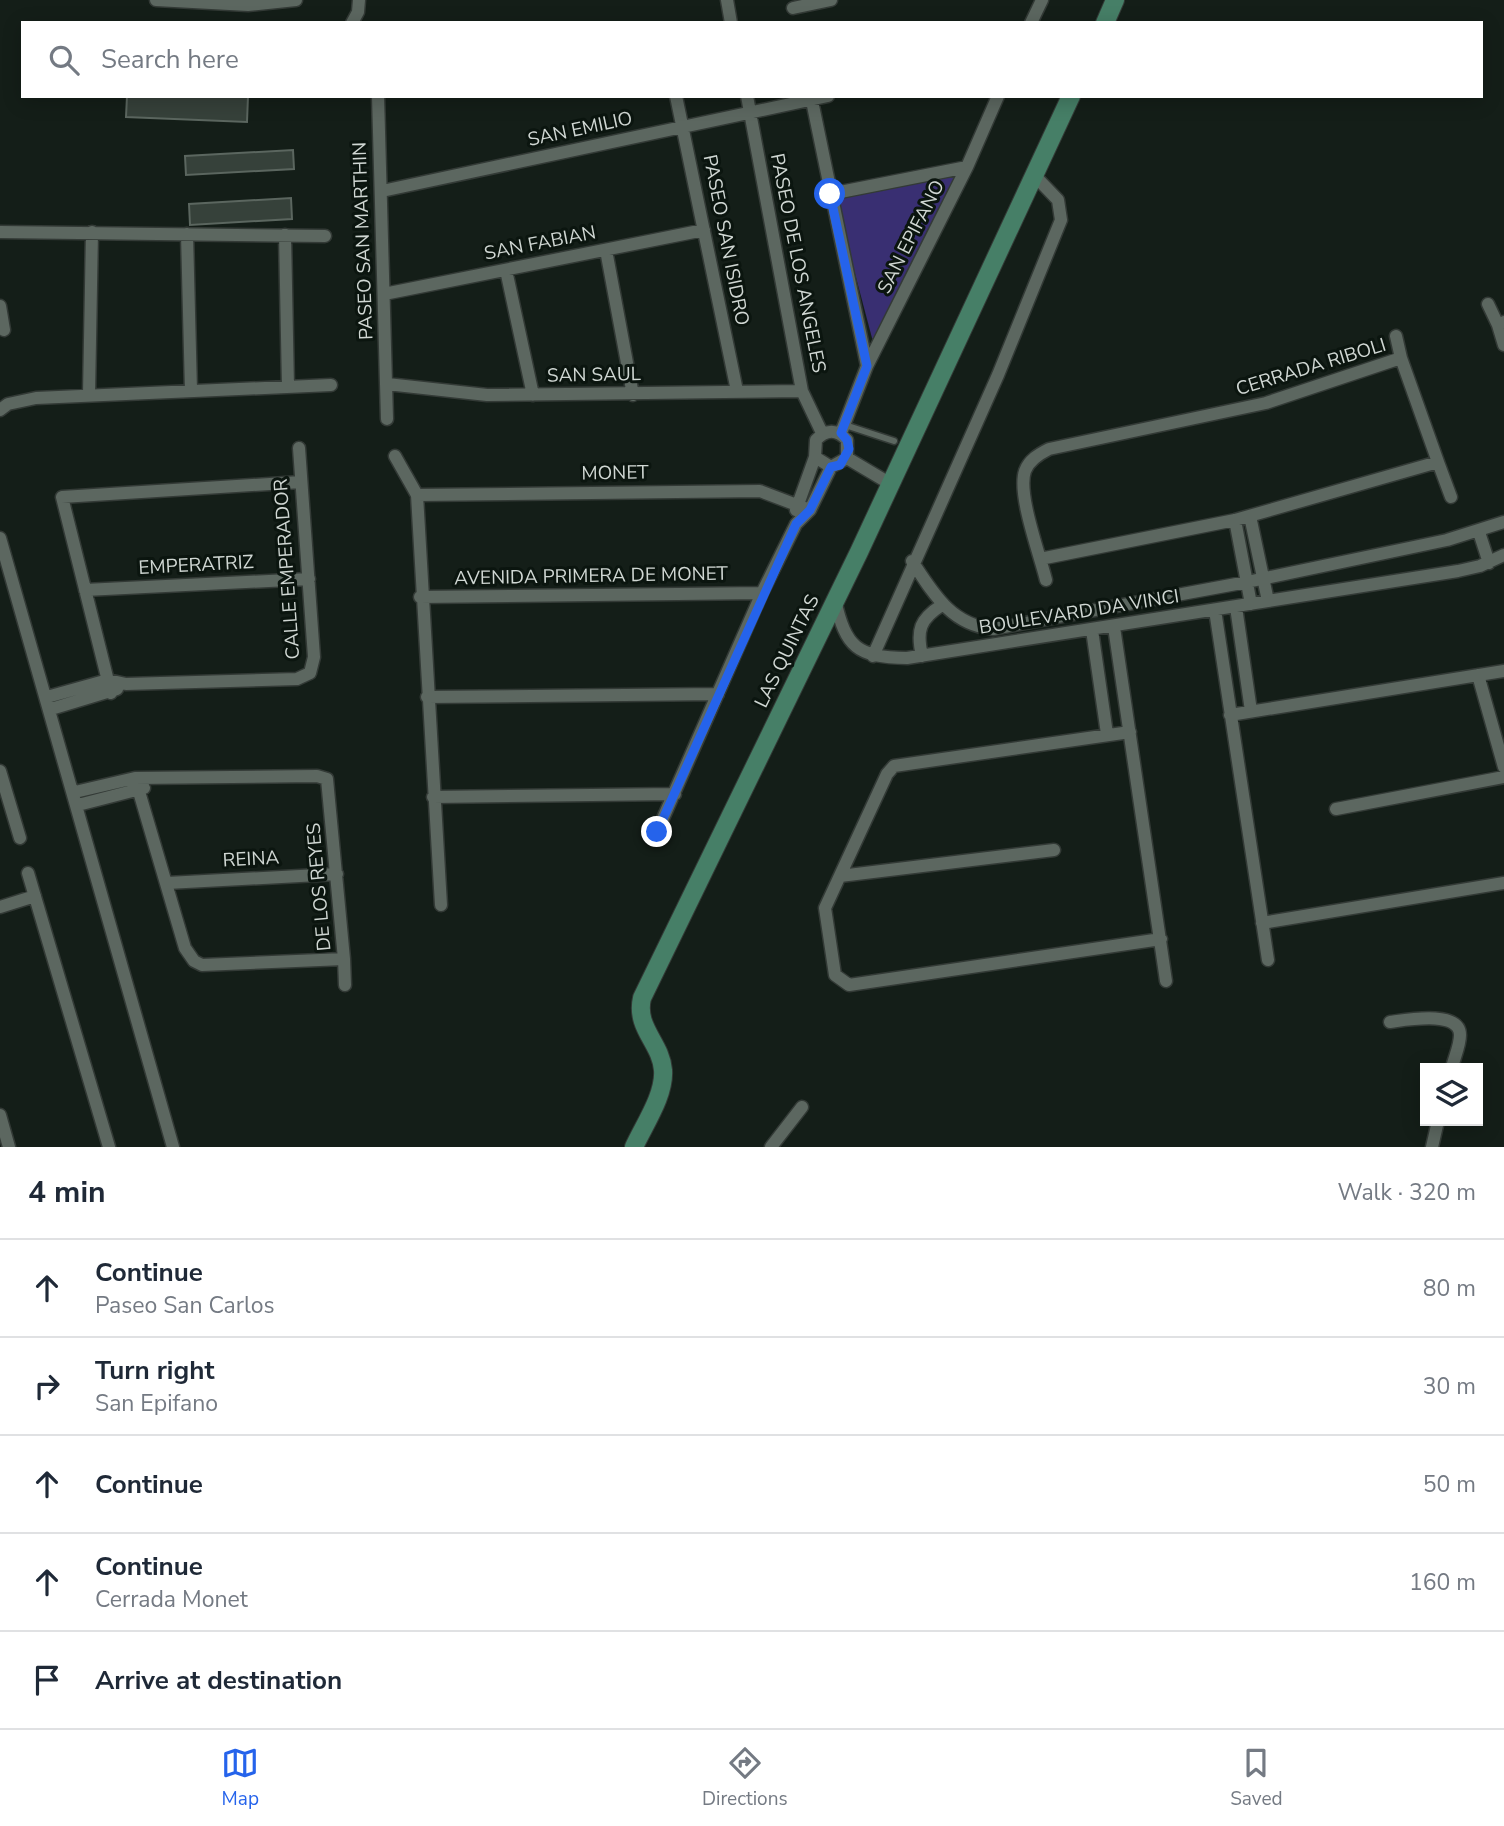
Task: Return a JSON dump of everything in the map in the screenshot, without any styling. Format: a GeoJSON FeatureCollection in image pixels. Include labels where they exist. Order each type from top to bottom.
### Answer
{"type":"FeatureCollection","features":[{"type":"Feature","properties":{"kind":"street"},"geometry":{"type":"LineString","coordinates":[[156,0],[265,5],[296,0]]}},
{"type":"Feature","properties":{"kind":"street"},"geometry":{"type":"LineString","coordinates":[[353,21],[358,12],[359,0]]}},
{"type":"Feature","properties":{"kind":"street"},"geometry":{"type":"LineString","coordinates":[[727,0],[731,21]]}},
{"type":"Feature","properties":{"kind":"street"},"geometry":{"type":"LineString","coordinates":[[792,4],[831,0]]}},
{"type":"Feature","properties":{"kind":"street"},"geometry":{"type":"LineString","coordinates":[[1032,21],[1042,0]]}},
{"type":"Feature","properties":{"kind":"street"},"geometry":{"type":"LineString","coordinates":[[1106,21],[1115,0]]}},
{"type":"Feature","properties":{"kind":"street","name":"PASEO SAN MARTHIN"},"geometry":{"type":"LineString","coordinates":[[378,98],[387,419]]}},
{"type":"Feature","properties":{"kind":"street","name":"PASEO SAN ISIDRO"},"geometry":{"type":"LineString","coordinates":[[677,98],[737,391]]}},
{"type":"Feature","properties":{"kind":"street","name":"PASEO DE LOS ANGELES"},"geometry":{"type":"LineString","coordinates":[[747,98],[802,391],[822,433]]}},
{"type":"Feature","properties":{"kind":"street"},"geometry":{"type":"LineString","coordinates":[[811,98],[867,366]]}},
{"type":"Feature","properties":{"kind":"street","name":"SAN EMILIO"},"geometry":{"type":"LineString","coordinates":[[382,191],[811,98]]}},
{"type":"Feature","properties":{"kind":"street","name":"SAN EPIFANO"},"geometry":{"type":"LineString","coordinates":[[843,429],[867,366],[967,167],[997,98]]}},
{"type":"Feature","properties":{"kind":"street","name":"LAS QUINTAS"},"geometry":{"type":"LineString","coordinates":[[634,1147],[662,1084],[663,1071],[642,1022],[642,998],[835,599],[1070,98]]}},
{"type":"Feature","properties":{"kind":"street"},"geometry":{"type":"LineString","coordinates":[[830,194],[967,167]]}},
{"type":"Feature","properties":{"kind":"street"},"geometry":{"type":"LineString","coordinates":[[868,654],[998,375],[1061,220],[1058,200],[1034,175]]}},
{"type":"Feature","properties":{"kind":"street","name":"SAN FABIAN"},"geometry":{"type":"LineString","coordinates":[[384,294],[704,230]]}},
{"type":"Feature","properties":{"kind":"street"},"geometry":{"type":"LineString","coordinates":[[0,232],[324,236]]}},
{"type":"Feature","properties":{"kind":"street"},"geometry":{"type":"LineString","coordinates":[[89,394],[92,232]]}},
{"type":"Feature","properties":{"kind":"street"},"geometry":{"type":"LineString","coordinates":[[187,234],[191,391]]}},
{"type":"Feature","properties":{"kind":"street"},"geometry":{"type":"LineString","coordinates":[[285,235],[288,387]]}},
{"type":"Feature","properties":{"kind":"street"},"geometry":{"type":"LineString","coordinates":[[606,250],[633,395]]}},
{"type":"Feature","properties":{"kind":"street"},"geometry":{"type":"LineString","coordinates":[[506,270],[533,395]]}},
{"type":"Feature","properties":{"kind":"street"},"geometry":{"type":"LineString","coordinates":[[1488,304],[1501,323],[1504,345]]}},
{"type":"Feature","properties":{"kind":"street"},"geometry":{"type":"LineString","coordinates":[[0,306],[4,330]]}},
{"type":"Feature","properties":{"kind":"street"},"geometry":{"type":"LineString","coordinates":[[1396,336],[1401,358]]}},
{"type":"Feature","properties":{"kind":"street","name":"CERRADA RIBOLI"},"geometry":{"type":"LineString","coordinates":[[1046,580],[1024,481],[1025,471],[1038,455],[1049,449],[1266,403],[1401,358],[1451,497]]}},
{"type":"Feature","properties":{"kind":"street","name":"SAN SAUL"},"geometry":{"type":"LineString","coordinates":[[387,384],[465,394],[633,395],[802,391]]}},
{"type":"Feature","properties":{"kind":"street"},"geometry":{"type":"LineString","coordinates":[[0,410],[8,404],[36,398],[331,385]]}},
{"type":"Feature","properties":{"kind":"street"},"geometry":{"type":"LineString","coordinates":[[657,832],[762,593],[796,524],[810,510],[831,467],[847,458],[849,449],[843,429],[822,433],[816,440],[816,457],[796,504],[796,524]]}},
{"type":"Feature","properties":{"kind":"street","name":"CALLE EMPERADOR"},"geometry":{"type":"LineString","coordinates":[[109,686],[297,679],[310,673],[314,667],[299,448]]}},
{"type":"Feature","properties":{"kind":"street"},"geometry":{"type":"LineString","coordinates":[[396,456],[416,495],[441,905]]}},
{"type":"Feature","properties":{"kind":"street"},"geometry":{"type":"LineString","coordinates":[[816,457],[831,467]]}},
{"type":"Feature","properties":{"kind":"street"},"geometry":{"type":"LineString","coordinates":[[847,458],[889,483]]}},
{"type":"Feature","properties":{"kind":"street"},"geometry":{"type":"LineString","coordinates":[[1040,559],[1235,520],[1438,462]]}},
{"type":"Feature","properties":{"kind":"street"},"geometry":{"type":"LineString","coordinates":[[49,703],[109,686],[62,503],[65,495],[301,482]]}},
{"type":"Feature","properties":{"kind":"street","name":"MONET"},"geometry":{"type":"LineString","coordinates":[[416,495],[760,491],[810,510]]}},
{"type":"Feature","properties":{"kind":"street"},"geometry":{"type":"LineString","coordinates":[[1250,516],[1268,601]]}},
{"type":"Feature","properties":{"kind":"street"},"geometry":{"type":"LineString","coordinates":[[1235,520],[1251,604]]}},
{"type":"Feature","properties":{"kind":"street","name":"BOULEVARD DA VINCI"},"geometry":{"type":"LineString","coordinates":[[1499,559],[1458,571],[971,649],[973,626],[1002,628],[1263,579],[1479,531],[1504,522]]}},
{"type":"Feature","properties":{"kind":"street"},"geometry":{"type":"LineString","coordinates":[[1479,531],[1499,559]]}},
{"type":"Feature","properties":{"kind":"street"},"geometry":{"type":"LineString","coordinates":[[0,538],[75,792],[125,985],[173,1147]]}},
{"type":"Feature","properties":{"kind":"street"},"geometry":{"type":"LineString","coordinates":[[912,561],[942,605],[973,626]]}},
{"type":"Feature","properties":{"kind":"street","name":"EMPERATRIZ"},"geometry":{"type":"LineString","coordinates":[[85,590],[309,579]]}},
{"type":"Feature","properties":{"kind":"street","name":"AVENIDA PRIMERA DE MONET"},"geometry":{"type":"LineString","coordinates":[[421,597],[762,593]]}},
{"type":"Feature","properties":{"kind":"street"},"geometry":{"type":"LineString","coordinates":[[835,599],[849,642],[868,654],[907,659],[971,649]]}},
{"type":"Feature","properties":{"kind":"street"},"geometry":{"type":"LineString","coordinates":[[922,656],[919,627],[922,620],[942,605]]}},
{"type":"Feature","properties":{"kind":"street"},"geometry":{"type":"LineString","coordinates":[[1236,607],[1251,711]]}},
{"type":"Feature","properties":{"kind":"street"},"geometry":{"type":"LineString","coordinates":[[1215,610],[1268,960]]}},
{"type":"Feature","properties":{"kind":"street"},"geometry":{"type":"LineString","coordinates":[[1114,627],[1166,981]]}},
{"type":"Feature","properties":{"kind":"street"},"geometry":{"type":"LineString","coordinates":[[1092,630],[1107,734]]}},
{"type":"Feature","properties":{"kind":"street"},"geometry":{"type":"LineString","coordinates":[[1230,715],[1504,671]]}},
{"type":"Feature","properties":{"kind":"street"},"geometry":{"type":"LineString","coordinates":[[1478,675],[1504,767]]}},
{"type":"Feature","properties":{"kind":"street"},"geometry":{"type":"LineString","coordinates":[[427,697],[718,694]]}},
{"type":"Feature","properties":{"kind":"street"},"geometry":{"type":"LineString","coordinates":[[1130,732],[894,766],[887,774],[825,913],[835,975],[849,985],[1161,939]]}},
{"type":"Feature","properties":{"kind":"street"},"geometry":{"type":"LineString","coordinates":[[0,771],[4,803],[20,838]]}},
{"type":"Feature","properties":{"kind":"street","name":"DE LOS REYES"},"geometry":{"type":"LineString","coordinates":[[317,776],[327,779],[344,959],[202,965],[194,961],[185,948],[137,785],[156,780],[317,776]]}},
{"type":"Feature","properties":{"kind":"street"},"geometry":{"type":"LineString","coordinates":[[1336,809],[1504,777]]}},
{"type":"Feature","properties":{"kind":"street"},"geometry":{"type":"LineString","coordinates":[[75,792],[137,785]]}},
{"type":"Feature","properties":{"kind":"street"},"geometry":{"type":"LineString","coordinates":[[78,805],[137,785]]}},
{"type":"Feature","properties":{"kind":"street"},"geometry":{"type":"LineString","coordinates":[[433,797],[675,794]]}},
{"type":"Feature","properties":{"kind":"street"},"geometry":{"type":"LineString","coordinates":[[841,876],[1054,850]]}},
{"type":"Feature","properties":{"kind":"street"},"geometry":{"type":"LineString","coordinates":[[28,873],[109,1147]]}},
{"type":"Feature","properties":{"kind":"street","name":"REINA"},"geometry":{"type":"LineString","coordinates":[[167,883],[337,874]]}},
{"type":"Feature","properties":{"kind":"street"},"geometry":{"type":"LineString","coordinates":[[1262,923],[1504,883]]}},
{"type":"Feature","properties":{"kind":"street"},"geometry":{"type":"LineString","coordinates":[[0,907],[35,896]]}},
{"type":"Feature","properties":{"kind":"street"},"geometry":{"type":"LineString","coordinates":[[344,959],[345,985]]}},
{"type":"Feature","properties":{"kind":"street"},"geometry":{"type":"LineString","coordinates":[[1390,1022],[1431,1018],[1450,1021],[1457,1026],[1460,1034],[1453,1063]]}},
{"type":"Feature","properties":{"kind":"street"},"geometry":{"type":"LineString","coordinates":[[771,1147],[802,1107]]}},
{"type":"Feature","properties":{"kind":"street"},"geometry":{"type":"LineString","coordinates":[[0,1115],[9,1147]]}},
{"type":"Feature","properties":{"kind":"street"},"geometry":{"type":"LineString","coordinates":[[1432,1147],[1437,1126]]}},
{"type":"Feature","properties":{"kind":"lane"},"geometry":{"type":"LineString","coordinates":[[843,429],[894,441]]}},
{"type":"Feature","properties":{"kind":"shaded area"},"geometry":{"type":"Polygon","coordinates":[[[960,175],[876,343],[872,338],[835,198],[960,175]]]}},
{"type":"Feature","properties":{"kind":"building"},"geometry":{"type":"Polygon","coordinates":[[[127,98],[248,98],[247,122],[126,117],[127,98]]]}},
{"type":"Feature","properties":{"kind":"building"},"geometry":{"type":"Polygon","coordinates":[[[293,150],[294,169],[186,175],[185,156],[293,150]]]}},
{"type":"Feature","properties":{"kind":"building"},"geometry":{"type":"Polygon","coordinates":[[[291,198],[292,219],[190,225],[189,204],[291,198]]]}},
{"type":"Feature","properties":{"kind":"route"},"geometry":{"type":"LineString","coordinates":[[657,832],[762,593],[796,524],[810,510],[831,467],[840,465],[847,458],[847,440],[841,433],[867,366],[830,194]]}}]}
